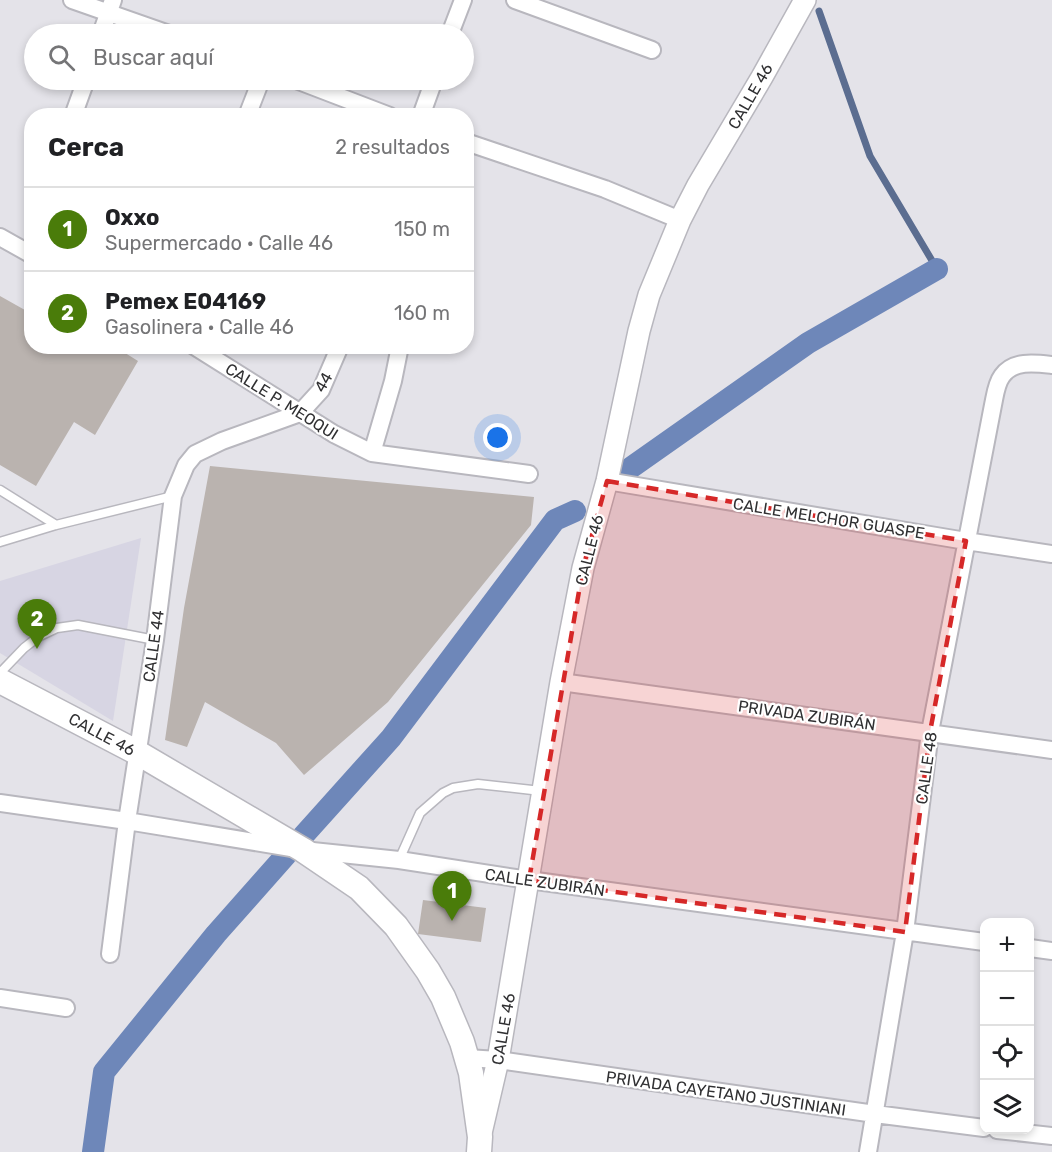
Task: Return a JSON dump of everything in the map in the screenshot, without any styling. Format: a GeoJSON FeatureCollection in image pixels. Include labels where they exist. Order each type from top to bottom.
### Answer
{"type":"FeatureCollection","features":[{"type":"Feature","properties":{"kind":"main road","name":"CALLE 46"},"geometry":{"type":"LineString","coordinates":[[0,681],[138,753],[303,850],[359,888],[396,926],[428,971],[443,997],[467,1058],[476,1101],[480,1144]]}},
{"type":"Feature","properties":{"kind":"street"},"geometry":{"type":"LineString","coordinates":[[72,0],[110,7],[147,24]]}},
{"type":"Feature","properties":{"kind":"street"},"geometry":{"type":"LineString","coordinates":[[454,24],[463,0]]}},
{"type":"Feature","properties":{"kind":"street"},"geometry":{"type":"LineString","coordinates":[[515,0],[652,50]]}},
{"type":"Feature","properties":{"kind":"street","name":"CALLE 46"},"geometry":{"type":"LineString","coordinates":[[480,1144],[498,1060],[561,682],[583,568],[607,481],[639,331],[650,295],[680,220],[805,0]]}},
{"type":"Feature","properties":{"kind":"street"},"geometry":{"type":"LineString","coordinates":[[104,24],[110,7]]}},
{"type":"Feature","properties":{"kind":"street"},"geometry":{"type":"LineString","coordinates":[[76,108],[82,90]]}},
{"type":"Feature","properties":{"kind":"street"},"geometry":{"type":"LineString","coordinates":[[250,108],[257,90]]}},
{"type":"Feature","properties":{"kind":"street"},"geometry":{"type":"LineString","coordinates":[[322,90],[369,108]]}},
{"type":"Feature","properties":{"kind":"street"},"geometry":{"type":"LineString","coordinates":[[424,108],[430,90]]}},
{"type":"Feature","properties":{"kind":"street"},"geometry":{"type":"LineString","coordinates":[[474,145],[604,189],[680,220]]}},
{"type":"Feature","properties":{"kind":"street"},"geometry":{"type":"LineString","coordinates":[[0,237],[24,247]]}},
{"type":"Feature","properties":{"kind":"street","name":"CALLE P. MEOQUI"},"geometry":{"type":"LineString","coordinates":[[207,354],[334,434],[372,453],[528,474]]}},
{"type":"Feature","properties":{"kind":"street","name":"44"},"geometry":{"type":"LineString","coordinates":[[300,413],[321,390],[337,354]]}},
{"type":"Feature","properties":{"kind":"street"},"geometry":{"type":"LineString","coordinates":[[372,453],[398,354]]}},
{"type":"Feature","properties":{"kind":"street","name":"CALLE 48"},"geometry":{"type":"LineString","coordinates":[[868,1152],[905,932],[930,732],[998,385],[1001,377],[1014,366],[1032,363],[1052,365]]}},
{"type":"Feature","properties":{"kind":"street","name":"CALLE 44"},"geometry":{"type":"LineString","coordinates":[[110,954],[173,496],[186,465],[195,454],[222,441],[300,413]]}},
{"type":"Feature","properties":{"kind":"street","name":"CALLE MELCHOR GUASPE"},"geometry":{"type":"LineString","coordinates":[[607,481],[1052,554]]}},
{"type":"Feature","properties":{"kind":"street","name":"PRIVADA ZUBIRÁN"},"geometry":{"type":"LineString","coordinates":[[561,682],[1052,750]]}},
{"type":"Feature","properties":{"kind":"street","name":"CALLE ZUBIRÁN"},"geometry":{"type":"LineString","coordinates":[[0,803],[303,850],[399,860],[980,941]]}},
{"type":"Feature","properties":{"kind":"street"},"geometry":{"type":"LineString","coordinates":[[1034,949],[1052,951]]}},
{"type":"Feature","properties":{"kind":"street"},"geometry":{"type":"LineString","coordinates":[[0,998],[66,1008]]}},
{"type":"Feature","properties":{"kind":"street","name":"PRIVADA CAYETANO JUSTINIANI"},"geometry":{"type":"LineString","coordinates":[[467,1058],[498,1060],[980,1127]]}},
{"type":"Feature","properties":{"kind":"street"},"geometry":{"type":"LineString","coordinates":[[1034,1134],[1052,1136]]}},
{"type":"Feature","properties":{"kind":"lane"},"geometry":{"type":"LineString","coordinates":[[0,490],[56,525]]}},
{"type":"Feature","properties":{"kind":"lane"},"geometry":{"type":"LineString","coordinates":[[0,542],[56,525],[173,496]]}},
{"type":"Feature","properties":{"kind":"lane"},"geometry":{"type":"LineString","coordinates":[[0,673],[24,648],[38,637],[57,628],[78,625],[155,640]]}},
{"type":"Feature","properties":{"kind":"lane"},"geometry":{"type":"LineString","coordinates":[[399,860],[420,813],[442,793],[453,788],[478,784],[543,791]]}},
{"type":"Feature","properties":{"kind":"highlighted area"},"geometry":{"type":"Polygon","coordinates":[[[607,481],[966,541],[930,732],[905,932],[529,880],[583,568],[607,481]]]}},
{"type":"Feature","properties":{"kind":"shaded area"},"geometry":{"type":"Polygon","coordinates":[[[141,538],[113,721],[0,653],[0,581],[141,538]]]}},
{"type":"Feature","properties":{"kind":"building"},"geometry":{"type":"Polygon","coordinates":[[[0,296],[24,310],[24,354],[127,354],[138,361],[95,435],[74,422],[36,486],[0,465],[0,296]]]}},
{"type":"Feature","properties":{"kind":"building"},"geometry":{"type":"Polygon","coordinates":[[[210,466],[534,497],[531,525],[388,702],[304,775],[276,743],[205,702],[187,747],[165,740],[184,608],[210,466]]]}},
{"type":"Feature","properties":{"kind":"building"},"geometry":{"type":"Polygon","coordinates":[[[423,900],[486,908],[481,942],[418,934],[423,900]]]}},
{"type":"Feature","properties":{"kind":"waterway"},"geometry":{"type":"LineString","coordinates":[[819,11],[870,156],[937,269]]}},
{"type":"Feature","properties":{"kind":"waterway"},"geometry":{"type":"LineString","coordinates":[[629,469],[808,343],[937,269]]}},
{"type":"Feature","properties":{"kind":"waterway"},"geometry":{"type":"LineString","coordinates":[[303,836],[391,738],[555,520],[575,511]]}},
{"type":"Feature","properties":{"kind":"waterway"},"geometry":{"type":"LineString","coordinates":[[93,1152],[104,1072],[216,934],[286,855]]}},
{"type":"Feature","properties":{"kind":"place","name":"Pemex E04169"},"geometry":{"type":"Point","coordinates":[37,649]}},
{"type":"Feature","properties":{"kind":"place","name":"Oxxo"},"geometry":{"type":"Point","coordinates":[452,921]}}]}
